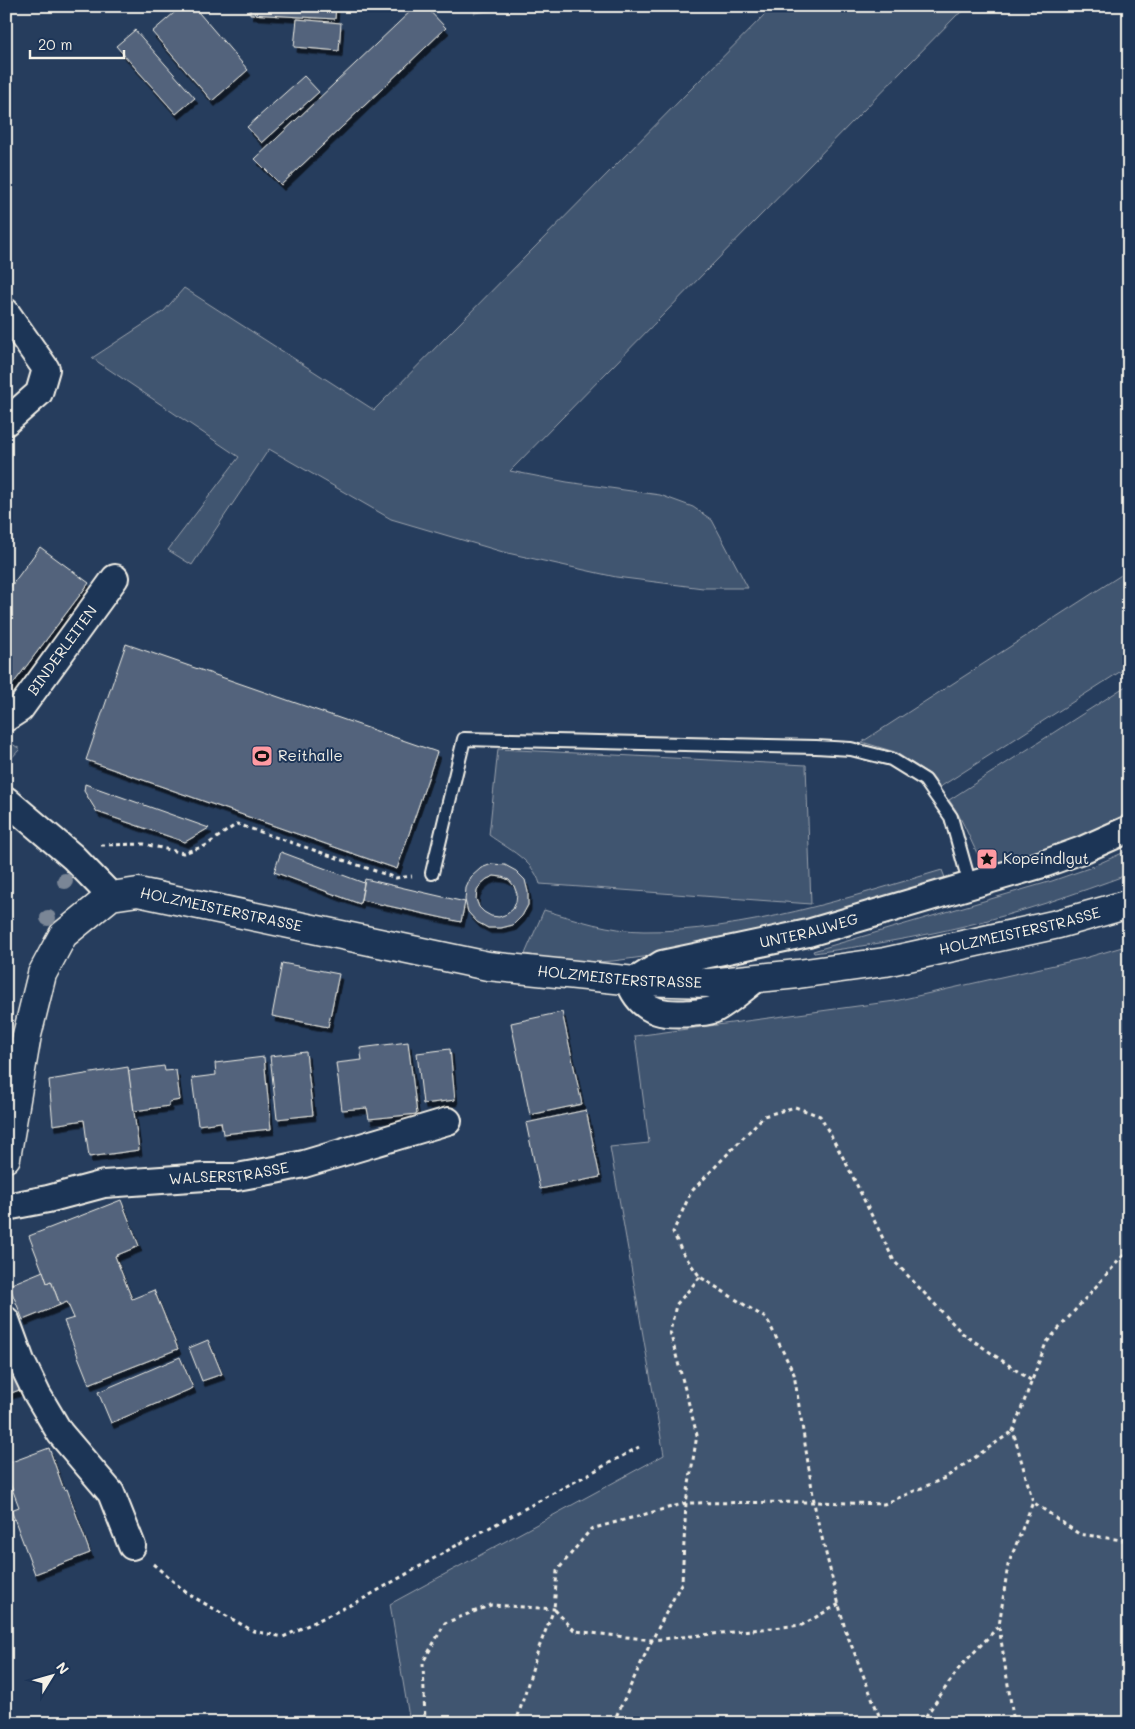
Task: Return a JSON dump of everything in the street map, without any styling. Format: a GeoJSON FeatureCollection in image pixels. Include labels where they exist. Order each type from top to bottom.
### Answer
{"type":"FeatureCollection","features":[{"type":"Feature","properties":{"kind":"street"},"geometry":{"type":"LineString","coordinates":[[6,312],[46,368],[38,393],[6,422]]}},
{"type":"Feature","properties":{"kind":"street","name":"BINDERLEITEN"},"geometry":{"type":"LineString","coordinates":[[6,718],[20,709],[115,578]]}},
{"type":"Feature","properties":{"kind":"street"},"geometry":{"type":"LineString","coordinates":[[6,800],[73,856],[111,896],[63,935],[42,974],[27,1035],[6,1158]]}},
{"type":"Feature","properties":{"kind":"street","name":"UNTERAUWEG"},"geometry":{"type":"LineString","coordinates":[[635,981],[662,964],[808,933],[1046,863],[1082,850],[1129,829]]}},
{"type":"Feature","properties":{"kind":"street","name":"HOLZMEISTERSTRASSE"},"geometry":{"type":"LineString","coordinates":[[111,896],[138,892],[488,966],[635,981],[709,983],[798,974],[885,962],[1058,924],[1129,904]]}},
{"type":"Feature","properties":{"kind":"street","name":"WALSERSTRASSE"},"geometry":{"type":"LineString","coordinates":[[6,1207],[48,1199],[104,1184],[205,1177],[237,1177],[275,1170],[304,1164],[448,1121]]}},
{"type":"Feature","properties":{"kind":"street"},"geometry":{"type":"LineString","coordinates":[[6,1320],[21,1361],[37,1394],[60,1433],[111,1494],[132,1546]]}},
{"type":"Feature","properties":{"kind":"lane"},"geometry":{"type":"LineString","coordinates":[[432,873],[464,739],[737,744],[851,749],[891,759],[925,780],[950,816],[970,885]]}},
{"type":"Feature","properties":{"kind":"path"},"geometry":{"type":"LineString","coordinates":[[73,856],[95,845],[144,844],[183,853],[204,846],[237,824],[396,878],[432,873]]}},
{"type":"Feature","properties":{"kind":"path"},"geometry":{"type":"LineString","coordinates":[[882,1723],[845,1628],[814,1502],[794,1374],[767,1319],[700,1277],[682,1252],[673,1232],[691,1192],[764,1116],[795,1107],[820,1116],[847,1165],[894,1261],[962,1333],[1032,1381]]}},
{"type":"Feature","properties":{"kind":"path"},"geometry":{"type":"LineString","coordinates":[[516,1723],[538,1650],[554,1609],[557,1571],[590,1529],[686,1503],[814,1502],[884,1504],[945,1478],[1013,1431],[1046,1344],[1129,1249]]}},
{"type":"Feature","properties":{"kind":"path"},"geometry":{"type":"LineString","coordinates":[[613,1723],[682,1582],[686,1503],[697,1435],[670,1332],[676,1305],[700,1277]]}},
{"type":"Feature","properties":{"kind":"path"},"geometry":{"type":"LineString","coordinates":[[1013,1431],[1033,1502],[1008,1566],[999,1626],[1014,1723]]}},
{"type":"Feature","properties":{"kind":"path"},"geometry":{"type":"LineString","coordinates":[[132,1546],[188,1594],[252,1631],[283,1636],[362,1600],[459,1544],[639,1447]]}},
{"type":"Feature","properties":{"kind":"path"},"geometry":{"type":"LineString","coordinates":[[1033,1502],[1078,1534],[1129,1541]]}},
{"type":"Feature","properties":{"kind":"path"},"geometry":{"type":"LineString","coordinates":[[425,1723],[424,1662],[445,1623],[492,1606],[554,1609],[575,1631],[652,1640],[802,1625],[839,1604]]}},
{"type":"Feature","properties":{"kind":"path"},"geometry":{"type":"LineString","coordinates":[[921,1723],[960,1666],[999,1626]]}},
{"type":"Feature","properties":{"kind":"shaded area"},"geometry":{"type":"Polygon","coordinates":[[[478,6],[525,6],[474,13],[478,6]]]}},
{"type":"Feature","properties":{"kind":"shaded area"},"geometry":{"type":"Polygon","coordinates":[[[773,6],[973,6],[957,15],[510,471],[567,482],[660,495],[693,507],[712,520],[748,588],[703,588],[616,577],[503,552],[391,519],[269,449],[192,565],[168,550],[239,457],[92,358],[164,311],[184,288],[374,410],[773,6]]]}},
{"type":"Feature","properties":{"kind":"shaded area"},"geometry":{"type":"Polygon","coordinates":[[[1129,570],[1129,666],[940,787],[931,775],[895,752],[862,742],[1129,570]]]}},
{"type":"Feature","properties":{"kind":"shaded area"},"geometry":{"type":"Polygon","coordinates":[[[1129,684],[1129,812],[1077,838],[987,871],[960,817],[949,800],[1129,684]]]}},
{"type":"Feature","properties":{"kind":"shaded area"},"geometry":{"type":"Polygon","coordinates":[[[6,740],[20,749],[6,764],[6,740]]]}},
{"type":"Feature","properties":{"kind":"shaded area"},"geometry":{"type":"Polygon","coordinates":[[[498,749],[806,765],[811,904],[540,884],[532,868],[526,862],[489,835],[498,749]]]}},
{"type":"Feature","properties":{"kind":"shaded area"},"geometry":{"type":"Polygon","coordinates":[[[1129,850],[1129,874],[1047,903],[985,921],[927,934],[814,953],[813,951],[1052,881],[1089,868],[1129,850]]]}},
{"type":"Feature","properties":{"kind":"shaded area"},"geometry":{"type":"Polygon","coordinates":[[[942,870],[947,883],[806,924],[658,955],[613,961],[577,963],[525,954],[544,910],[594,924],[631,931],[682,930],[758,920],[833,902],[942,870]]]}},
{"type":"Feature","properties":{"kind":"shaded area"},"geometry":{"type":"Polygon","coordinates":[[[1129,945],[1129,1723],[410,1723],[390,1604],[664,1455],[610,1147],[649,1143],[635,1036],[895,1001],[1085,958],[1129,945]]]}},
{"type":"Feature","properties":{"kind":"building"},"geometry":{"type":"Polygon","coordinates":[[[182,6],[193,6],[248,70],[212,101],[152,32],[182,6]]]}},
{"type":"Feature","properties":{"kind":"building"},"geometry":{"type":"Polygon","coordinates":[[[250,6],[336,6],[335,19],[250,14],[250,6]]]}},
{"type":"Feature","properties":{"kind":"building"},"geometry":{"type":"Polygon","coordinates":[[[416,6],[425,6],[446,28],[281,185],[255,159],[416,6]]]}},
{"type":"Feature","properties":{"kind":"building"},"geometry":{"type":"Polygon","coordinates":[[[297,19],[341,23],[339,51],[294,47],[297,19]]]}},
{"type":"Feature","properties":{"kind":"building"},"geometry":{"type":"Polygon","coordinates":[[[135,30],[195,98],[176,114],[116,46],[135,30]]]}},
{"type":"Feature","properties":{"kind":"building"},"geometry":{"type":"Polygon","coordinates":[[[304,76],[319,92],[262,143],[247,127],[304,76]]]}},
{"type":"Feature","properties":{"kind":"building"},"geometry":{"type":"Polygon","coordinates":[[[40,547],[89,583],[10,688],[6,685],[6,593],[40,547]]]}},
{"type":"Feature","properties":{"kind":"building","name":"Reithalle"},"geometry":{"type":"Polygon","coordinates":[[[126,644],[437,752],[397,869],[86,760],[126,644]]]}},
{"type":"Feature","properties":{"kind":"building"},"geometry":{"type":"Polygon","coordinates":[[[85,784],[209,828],[185,842],[97,812],[84,791],[85,784]]]}},
{"type":"Feature","properties":{"kind":"building"},"geometry":{"type":"Polygon","coordinates":[[[281,852],[364,883],[360,904],[274,872],[281,852]]]}},
{"type":"Feature","properties":{"kind":"building"},"geometry":{"type":"Polygon","coordinates":[[[492,864],[505,865],[516,871],[525,880],[528,892],[528,905],[522,916],[513,925],[501,928],[488,928],[477,922],[468,912],[465,900],[466,888],[471,877],[481,868],[492,864]],[[494,876],[487,879],[477,891],[476,899],[479,907],[491,916],[499,917],[507,914],[513,909],[516,902],[517,894],[514,886],[509,880],[494,876]]]}},
{"type":"Feature","properties":{"kind":"building"},"geometry":{"type":"Polygon","coordinates":[[[365,879],[465,902],[461,922],[361,900],[365,879]]]}},
{"type":"Feature","properties":{"kind":"building"},"geometry":{"type":"Polygon","coordinates":[[[282,963],[339,974],[328,1027],[272,1016],[282,963]]]}},
{"type":"Feature","properties":{"kind":"building"},"geometry":{"type":"Polygon","coordinates":[[[562,1012],[582,1104],[530,1115],[511,1023],[562,1012]]]}},
{"type":"Feature","properties":{"kind":"building"},"geometry":{"type":"Polygon","coordinates":[[[408,1042],[417,1114],[369,1119],[367,1108],[342,1110],[336,1063],[362,1060],[360,1048],[408,1042]]]}},
{"type":"Feature","properties":{"kind":"building"},"geometry":{"type":"Polygon","coordinates":[[[450,1049],[455,1100],[423,1104],[417,1053],[450,1049]]]}},
{"type":"Feature","properties":{"kind":"building"},"geometry":{"type":"Polygon","coordinates":[[[306,1052],[313,1115],[277,1119],[270,1056],[306,1052]]]}},
{"type":"Feature","properties":{"kind":"building"},"geometry":{"type":"Polygon","coordinates":[[[264,1057],[271,1129],[223,1134],[221,1122],[198,1125],[192,1078],[216,1075],[215,1063],[264,1057]]]}},
{"type":"Feature","properties":{"kind":"building"},"geometry":{"type":"Polygon","coordinates":[[[164,1066],[165,1071],[176,1070],[180,1100],[169,1102],[169,1106],[134,1111],[128,1071],[164,1066]]]}},
{"type":"Feature","properties":{"kind":"building"},"geometry":{"type":"Polygon","coordinates":[[[128,1067],[139,1150],[89,1157],[84,1120],[53,1125],[49,1080],[128,1067]]]}},
{"type":"Feature","properties":{"kind":"building"},"geometry":{"type":"Polygon","coordinates":[[[586,1110],[600,1177],[540,1189],[526,1123],[586,1110]]]}},
{"type":"Feature","properties":{"kind":"building"},"geometry":{"type":"Polygon","coordinates":[[[121,1200],[139,1246],[115,1256],[132,1299],[154,1290],[178,1349],[89,1384],[64,1321],[74,1318],[67,1302],[60,1305],[51,1281],[47,1283],[29,1236],[121,1200]]]}},
{"type":"Feature","properties":{"kind":"building"},"geometry":{"type":"Polygon","coordinates":[[[43,1271],[47,1283],[51,1281],[60,1305],[23,1320],[9,1285],[43,1271]]]}},
{"type":"Feature","properties":{"kind":"building"},"geometry":{"type":"Polygon","coordinates":[[[208,1340],[222,1374],[202,1381],[189,1348],[208,1340]]]}},
{"type":"Feature","properties":{"kind":"building"},"geometry":{"type":"Polygon","coordinates":[[[6,1347],[22,1389],[6,1395],[6,1347]]]}},
{"type":"Feature","properties":{"kind":"building"},"geometry":{"type":"Polygon","coordinates":[[[180,1357],[193,1388],[111,1423],[98,1392],[180,1357]]]}},
{"type":"Feature","properties":{"kind":"building"},"geometry":{"type":"Polygon","coordinates":[[[49,1448],[64,1490],[67,1489],[90,1553],[35,1574],[11,1510],[19,1507],[6,1473],[6,1464],[49,1448]]]}},
{"type":"Feature","properties":{"kind":"place","name":"Reithalle"},"geometry":{"type":"Point","coordinates":[262,756]}},
{"type":"Feature","properties":{"kind":"place","name":"Kopeindlgut"},"geometry":{"type":"Point","coordinates":[987,859]}}]}
